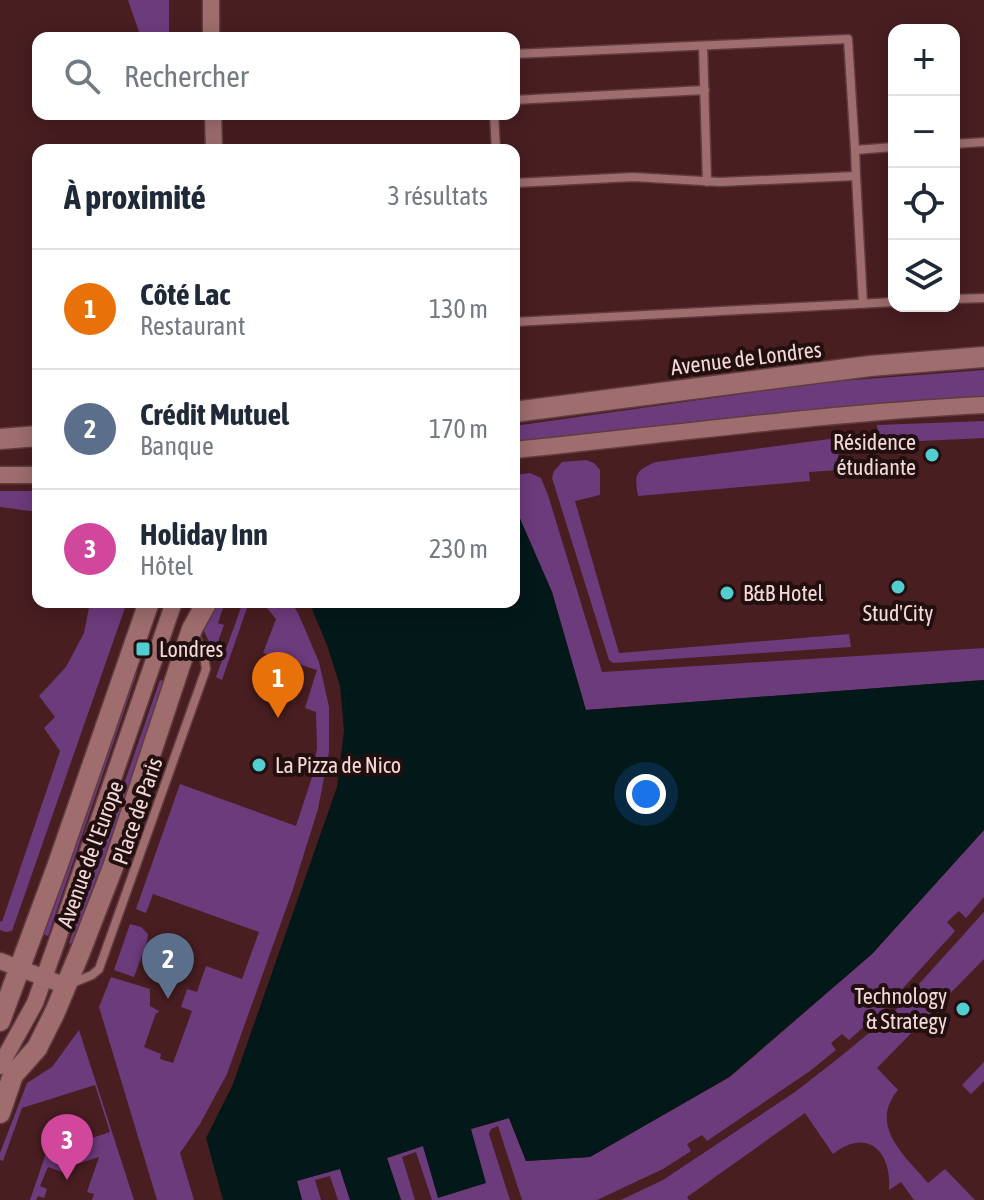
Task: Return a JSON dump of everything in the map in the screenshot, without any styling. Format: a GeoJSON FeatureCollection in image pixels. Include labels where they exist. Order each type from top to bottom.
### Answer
{"type":"FeatureCollection","features":[{"type":"Feature","properties":{"kind":"street"},"geometry":{"type":"LineString","coordinates":[[211,0],[211,32]]}},
{"type":"Feature","properties":{"kind":"street"},"geometry":{"type":"LineString","coordinates":[[213,120],[214,144]]}},
{"type":"Feature","properties":{"kind":"street","name":"Avenue de Londres"},"geometry":{"type":"LineString","coordinates":[[520,411],[870,366],[984,357]]}},
{"type":"Feature","properties":{"kind":"street"},"geometry":{"type":"LineString","coordinates":[[520,449],[867,412],[984,405]]}},
{"type":"Feature","properties":{"kind":"street"},"geometry":{"type":"LineString","coordinates":[[0,439],[32,436]]}},
{"type":"Feature","properties":{"kind":"street"},"geometry":{"type":"LineString","coordinates":[[0,448],[32,449]]}},
{"type":"Feature","properties":{"kind":"street"},"geometry":{"type":"LineString","coordinates":[[0,475],[32,475]]}},
{"type":"Feature","properties":{"kind":"street","name":"Avenue de l'Europe"},"geometry":{"type":"LineString","coordinates":[[0,1021],[9,965],[57,867],[147,608]]}},
{"type":"Feature","properties":{"kind":"street","name":"Avenue de l'Europe"},"geometry":{"type":"LineString","coordinates":[[0,1066],[35,1003],[172,608]]}},
{"type":"Feature","properties":{"kind":"street","name":"Avenue de l'Europe"},"geometry":{"type":"LineString","coordinates":[[0,1113],[13,1075],[37,1048],[66,986],[113,867],[192,629],[204,608]]}},
{"type":"Feature","properties":{"kind":"street"},"geometry":{"type":"LineString","coordinates":[[9,965],[66,986]]}},
{"type":"Feature","properties":{"kind":"lane"},"geometry":{"type":"LineString","coordinates":[[520,54],[848,39],[863,304]]}},
{"type":"Feature","properties":{"kind":"lane"},"geometry":{"type":"LineString","coordinates":[[703,46],[707,182]]}},
{"type":"Feature","properties":{"kind":"lane"},"geometry":{"type":"LineString","coordinates":[[520,100],[705,90]]}},
{"type":"Feature","properties":{"kind":"lane"},"geometry":{"type":"LineString","coordinates":[[494,120],[496,144]]}},
{"type":"Feature","properties":{"kind":"lane"},"geometry":{"type":"LineString","coordinates":[[960,144],[984,142]]}},
{"type":"Feature","properties":{"kind":"lane"},"geometry":{"type":"LineString","coordinates":[[855,150],[888,147]]}},
{"type":"Feature","properties":{"kind":"lane"},"geometry":{"type":"LineString","coordinates":[[520,183],[633,177],[707,182],[856,176]]}},
{"type":"Feature","properties":{"kind":"lane"},"geometry":{"type":"LineString","coordinates":[[960,299],[984,298]]}},
{"type":"Feature","properties":{"kind":"lane"},"geometry":{"type":"LineString","coordinates":[[520,322],[888,302]]}},
{"type":"Feature","properties":{"kind":"shaded area"},"geometry":{"type":"Polygon","coordinates":[[[128,0],[169,0],[169,32],[139,32],[128,0]]]}},
{"type":"Feature","properties":{"kind":"shaded area"},"geometry":{"type":"Polygon","coordinates":[[[984,370],[984,399],[520,444],[520,425],[827,382],[984,370]]]}},
{"type":"Feature","properties":{"kind":"shaded area"},"geometry":{"type":"Polygon","coordinates":[[[984,421],[984,438],[879,443],[877,425],[984,421]]]}},
{"type":"Feature","properties":{"kind":"shaded area"},"geometry":{"type":"Polygon","coordinates":[[[837,438],[839,470],[809,472],[810,481],[638,496],[638,474],[656,462],[837,438]]]}},
{"type":"Feature","properties":{"kind":"shaded area"},"geometry":{"type":"Polygon","coordinates":[[[586,460],[600,470],[600,495],[575,501],[619,653],[849,634],[851,647],[613,663],[609,660],[552,478],[562,462],[586,460]]]}},
{"type":"Feature","properties":{"kind":"shaded area"},"geometry":{"type":"Polygon","coordinates":[[[530,473],[541,478],[602,672],[984,648],[984,680],[585,710],[552,592],[520,519],[520,474],[530,473]]]}},
{"type":"Feature","properties":{"kind":"shaded area"},"geometry":{"type":"Polygon","coordinates":[[[0,491],[32,491],[32,511],[0,507],[0,491]]]}},
{"type":"Feature","properties":{"kind":"shaded area"},"geometry":{"type":"Polygon","coordinates":[[[520,519],[552,592],[586,710],[984,680],[984,830],[872,954],[729,1077],[590,1157],[526,1161],[509,1118],[471,1129],[486,1183],[438,1198],[423,1146],[387,1158],[401,1200],[350,1200],[340,1169],[297,1181],[302,1200],[223,1200],[206,1138],[233,1084],[337,787],[344,731],[340,686],[312,609],[520,608],[520,519]]]}},
{"type":"Feature","properties":{"kind":"shaded area"},"geometry":{"type":"Polygon","coordinates":[[[89,608],[125,608],[12,931],[6,932],[0,930],[0,921],[60,751],[44,728],[55,717],[39,696],[66,667],[84,633],[89,608]]]}},
{"type":"Feature","properties":{"kind":"shaded area"},"geometry":{"type":"Polygon","coordinates":[[[215,608],[223,608],[218,623],[224,625],[214,653],[201,624],[215,608]]]}},
{"type":"Feature","properties":{"kind":"shaded area"},"geometry":{"type":"Polygon","coordinates":[[[241,608],[247,608],[222,680],[216,677],[241,608]]]}},
{"type":"Feature","properties":{"kind":"shaded area"},"geometry":{"type":"Polygon","coordinates":[[[267,608],[295,608],[298,613],[319,662],[329,707],[329,752],[318,809],[227,1074],[180,1153],[194,1200],[157,1200],[99,1007],[111,977],[150,989],[150,1006],[159,1011],[144,1047],[161,1054],[160,1059],[173,1063],[192,1011],[181,1007],[187,989],[197,992],[206,966],[242,979],[259,932],[153,894],[146,913],[136,909],[180,784],[296,826],[312,777],[317,748],[316,712],[305,708],[317,670],[263,653],[276,619],[267,608]]]}},
{"type":"Feature","properties":{"kind":"shaded area"},"geometry":{"type":"Polygon","coordinates":[[[131,671],[137,673],[48,936],[43,934],[131,671]]]}},
{"type":"Feature","properties":{"kind":"shaded area"},"geometry":{"type":"Polygon","coordinates":[[[160,680],[167,682],[75,945],[69,943],[160,680]]]}},
{"type":"Feature","properties":{"kind":"shaded area"},"geometry":{"type":"Polygon","coordinates":[[[984,830],[984,897],[966,918],[959,911],[947,922],[955,931],[885,1008],[849,1040],[842,1034],[831,1043],[836,1050],[810,1071],[707,1141],[702,1135],[687,1144],[691,1151],[663,1169],[597,1200],[522,1200],[498,1126],[491,1129],[489,1134],[510,1200],[432,1200],[416,1152],[402,1157],[415,1200],[401,1200],[387,1158],[423,1146],[439,1198],[471,1129],[509,1118],[526,1161],[590,1157],[730,1077],[872,954],[984,830]]]}},
{"type":"Feature","properties":{"kind":"shaded area"},"geometry":{"type":"Polygon","coordinates":[[[984,912],[984,959],[877,1068],[898,1090],[887,1116],[888,1128],[900,1151],[928,1183],[945,1169],[975,1200],[914,1200],[901,1182],[889,1190],[886,1164],[875,1147],[857,1143],[833,1154],[805,1113],[687,1197],[689,1200],[621,1200],[663,1180],[795,1092],[840,1057],[891,1015],[984,912]]]}},
{"type":"Feature","properties":{"kind":"shaded area"},"geometry":{"type":"Polygon","coordinates":[[[130,924],[141,927],[148,934],[134,977],[114,970],[130,924]]]}},
{"type":"Feature","properties":{"kind":"shaded area"},"geometry":{"type":"Polygon","coordinates":[[[79,1030],[134,1200],[92,1200],[94,1194],[87,1192],[99,1157],[67,1167],[65,1173],[48,1167],[40,1186],[47,1189],[44,1198],[38,1196],[36,1200],[30,1200],[46,1153],[110,1132],[95,1085],[22,1108],[3,1161],[0,1160],[27,1083],[52,1067],[79,1030]]]}},
{"type":"Feature","properties":{"kind":"shaded area"},"geometry":{"type":"Polygon","coordinates":[[[984,1062],[984,1081],[971,1094],[962,1085],[984,1062]]]}},
{"type":"Feature","properties":{"kind":"shaded area"},"geometry":{"type":"Polygon","coordinates":[[[340,1168],[350,1200],[338,1200],[330,1176],[315,1180],[321,1200],[302,1200],[297,1181],[340,1168]]]}},
{"type":"Feature","properties":{"kind":"place","name":"Résidence étudiante"},"geometry":{"type":"Point","coordinates":[932,455]}},
{"type":"Feature","properties":{"kind":"place","name":"Stud'City"},"geometry":{"type":"Point","coordinates":[898,587]}},
{"type":"Feature","properties":{"kind":"place","name":"B&B Hotel"},"geometry":{"type":"Point","coordinates":[727,593]}},
{"type":"Feature","properties":{"kind":"place","name":"Londres"},"geometry":{"type":"Point","coordinates":[143,649]}},
{"type":"Feature","properties":{"kind":"place","name":"Côté Lac"},"geometry":{"type":"Point","coordinates":[278,718]}},
{"type":"Feature","properties":{"kind":"place","name":"La Pizza de Nico"},"geometry":{"type":"Point","coordinates":[259,765]}},
{"type":"Feature","properties":{"kind":"place","name":"Crédit Mutuel"},"geometry":{"type":"Point","coordinates":[168,999]}},
{"type":"Feature","properties":{"kind":"place","name":"Technology & Strategy"},"geometry":{"type":"Point","coordinates":[963,1009]}},
{"type":"Feature","properties":{"kind":"place","name":"Holiday Inn"},"geometry":{"type":"Point","coordinates":[67,1180]}}]}
